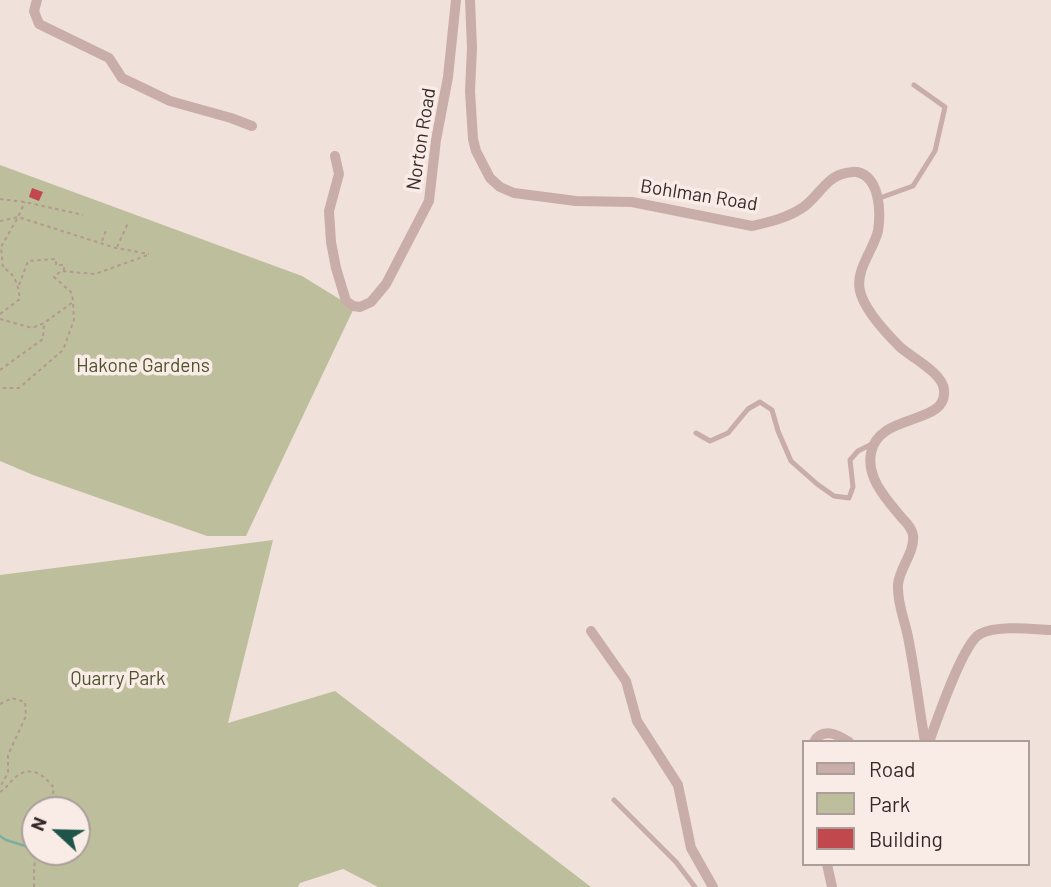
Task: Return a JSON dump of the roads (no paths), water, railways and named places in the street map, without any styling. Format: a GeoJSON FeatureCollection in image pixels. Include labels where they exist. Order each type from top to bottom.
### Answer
{"type":"FeatureCollection","features":[{"type":"Feature","properties":{"kind":"street"},"geometry":{"type":"LineString","coordinates":[[37,0],[33,11],[39,24],[109,58],[122,78],[170,101],[252,126]]}},
{"type":"Feature","properties":{"kind":"street","name":"Norton Road"},"geometry":{"type":"LineString","coordinates":[[335,156],[339,174],[329,211],[331,242],[346,301],[360,307],[371,302],[386,284],[429,201],[436,139],[449,77],[456,0]]}},
{"type":"Feature","properties":{"kind":"street","name":"Bohlman Road"},"geometry":{"type":"LineString","coordinates":[[470,0],[472,139],[491,178],[500,187],[514,193],[576,201],[632,202],[752,226],[772,222],[803,208],[828,182],[840,174],[855,172],[869,177],[875,187],[877,199]]}},
{"type":"Feature","properties":{"kind":"street"},"geometry":{"type":"LineString","coordinates":[[877,199],[877,232],[861,273],[860,290],[866,305],[900,347],[929,369],[944,385],[945,398],[940,407],[887,429],[874,443],[870,456],[871,467],[881,493],[913,534],[911,549],[902,567],[898,585],[927,740]]}},
{"type":"Feature","properties":{"kind":"street"},"geometry":{"type":"LineString","coordinates":[[928,740],[953,678],[977,635],[1002,629],[1051,630]]}},
{"type":"Feature","properties":{"kind":"street"},"geometry":{"type":"LineString","coordinates":[[591,631],[626,681],[637,721],[678,785],[691,848],[713,887]]}},
{"type":"Feature","properties":{"kind":"street"},"geometry":{"type":"LineString","coordinates":[[816,740],[820,734],[828,733],[846,740]]}},
{"type":"Feature","properties":{"kind":"street"},"geometry":{"type":"LineString","coordinates":[[827,866],[832,887]]}},
{"type":"Feature","properties":{"kind":"lane"},"geometry":{"type":"LineString","coordinates":[[877,199],[913,186],[935,151],[945,107],[914,85]]}},
{"type":"Feature","properties":{"kind":"lane"},"geometry":{"type":"LineString","coordinates":[[696,433],[710,441],[728,433],[748,409],[760,402],[772,410],[791,461],[834,496],[849,498],[853,487],[850,460],[858,451],[874,443]]}},
{"type":"Feature","properties":{"kind":"lane"},"geometry":{"type":"LineString","coordinates":[[614,800],[676,862],[695,887]]}},
{"type":"Feature","properties":{"kind":"waterway"},"geometry":{"type":"LineString","coordinates":[[0,836],[21,845]]}},
{"type":"Feature","properties":{"kind":"park label","name":"Hakone Gardens"},"geometry":{"type":"Point","coordinates":[143,366]}},
{"type":"Feature","properties":{"kind":"park label","name":"Quarry Park"},"geometry":{"type":"Point","coordinates":[118,679]}}]}
